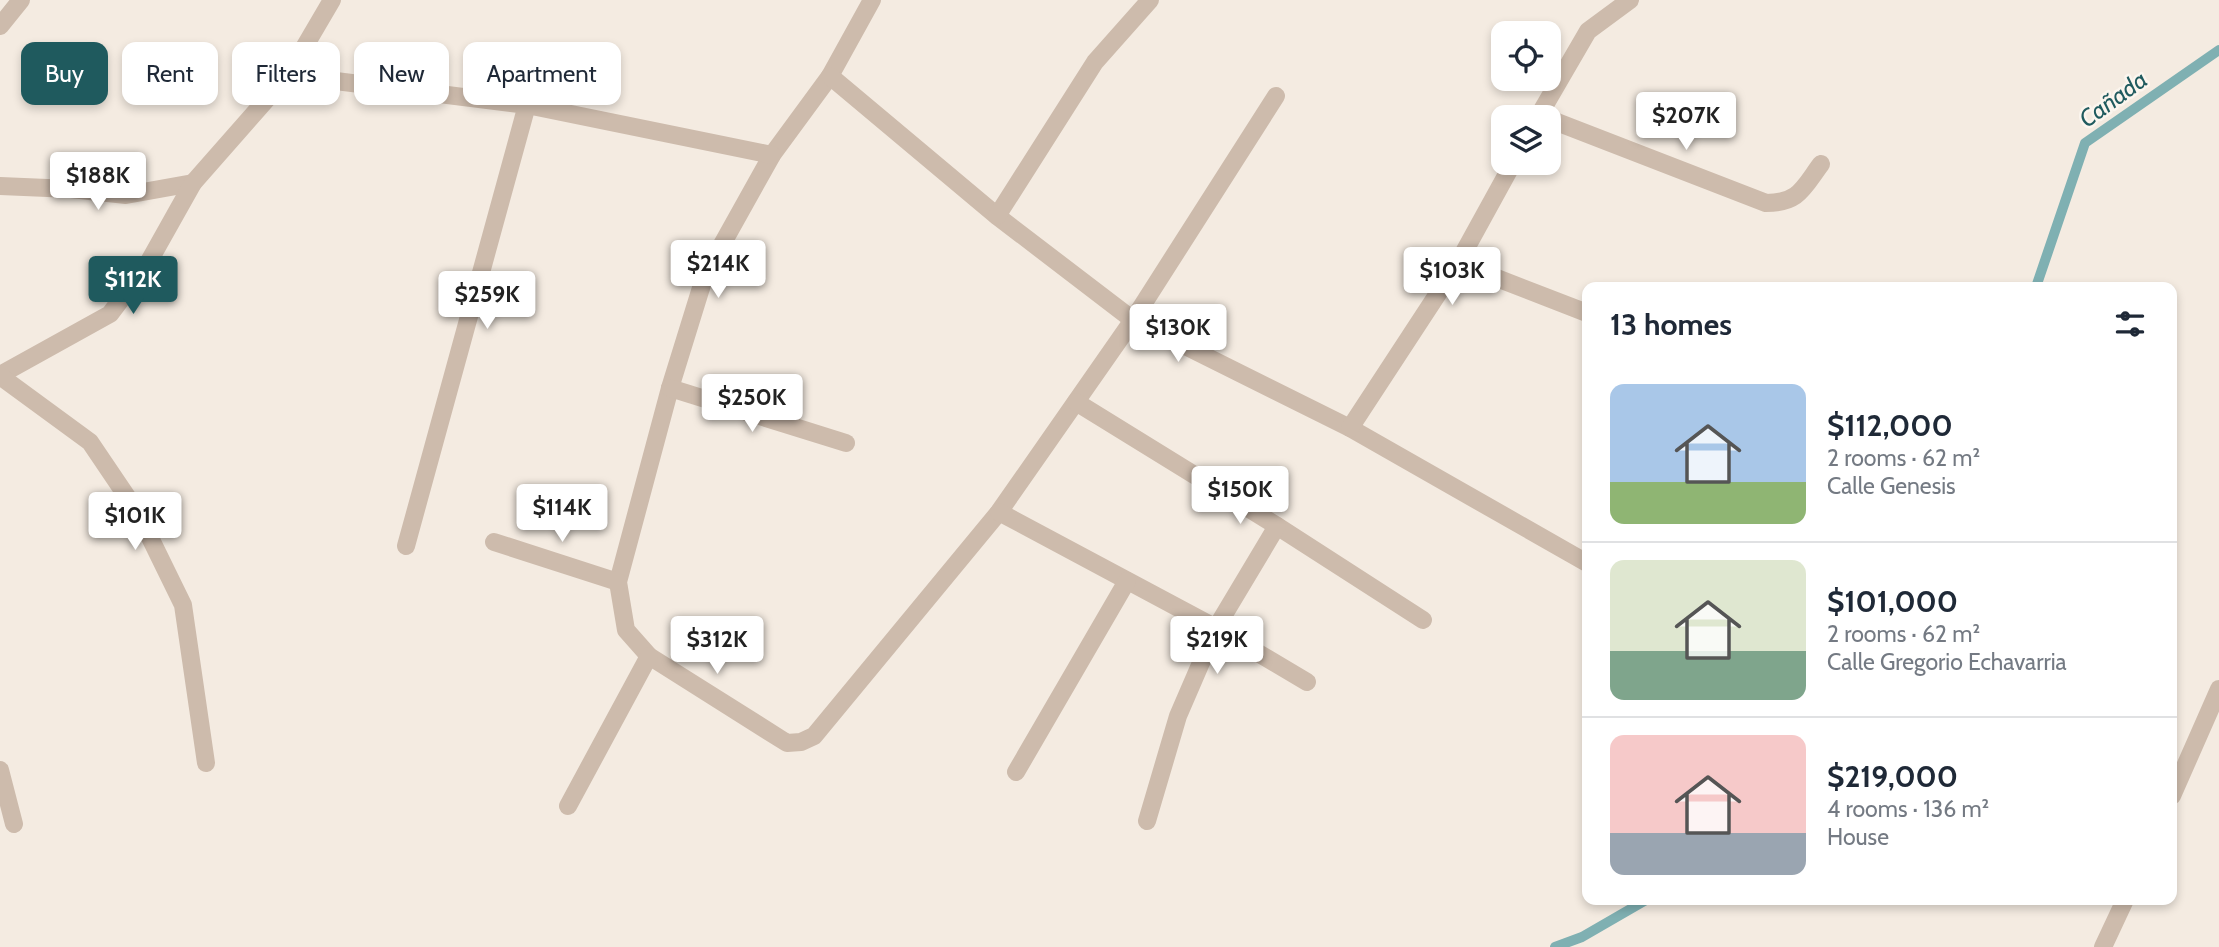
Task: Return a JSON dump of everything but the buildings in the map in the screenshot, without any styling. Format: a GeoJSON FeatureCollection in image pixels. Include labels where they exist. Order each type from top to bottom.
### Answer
{"type":"FeatureCollection","features":[{"type":"Feature","properties":{"kind":"street"},"geometry":{"type":"LineString","coordinates":[[0,26],[21,0]]}},
{"type":"Feature","properties":{"kind":"street"},"geometry":{"type":"LineString","coordinates":[[307,42],[332,0]]}},
{"type":"Feature","properties":{"kind":"street"},"geometry":{"type":"LineString","coordinates":[[872,0],[830,76],[772,155],[705,275],[670,388],[618,582],[626,630],[649,656],[787,743],[801,742],[814,736],[999,512],[1133,320],[1276,96]]}},
{"type":"Feature","properties":{"kind":"street"},"geometry":{"type":"LineString","coordinates":[[997,216],[1095,62],[1150,0]]}},
{"type":"Feature","properties":{"kind":"street"},"geometry":{"type":"LineString","coordinates":[[1549,105],[1588,31],[1630,0]]}},
{"type":"Feature","properties":{"kind":"street"},"geometry":{"type":"LineString","coordinates":[[830,76],[997,216],[1133,320],[1350,428],[1582,560]]}},
{"type":"Feature","properties":{"kind":"street"},"geometry":{"type":"LineString","coordinates":[[340,82],[463,97]]}},
{"type":"Feature","properties":{"kind":"street"},"geometry":{"type":"LineString","coordinates":[[206,763],[183,605],[138,513],[90,442],[0,376],[110,314],[147,265],[193,183],[262,105]]}},
{"type":"Feature","properties":{"kind":"street"},"geometry":{"type":"LineString","coordinates":[[406,547],[527,105],[772,155]]}},
{"type":"Feature","properties":{"kind":"street"},"geometry":{"type":"LineString","coordinates":[[1561,124],[1766,203],[1783,203],[1797,196],[1821,164]]}},
{"type":"Feature","properties":{"kind":"street"},"geometry":{"type":"LineString","coordinates":[[1350,428],[1458,263],[1506,175]]}},
{"type":"Feature","properties":{"kind":"street"},"geometry":{"type":"LineString","coordinates":[[0,186],[126,195],[193,183]]}},
{"type":"Feature","properties":{"kind":"street"},"geometry":{"type":"LineString","coordinates":[[1458,263],[1582,311]]}},
{"type":"Feature","properties":{"kind":"street"},"geometry":{"type":"LineString","coordinates":[[670,388],[846,443]]}},
{"type":"Feature","properties":{"kind":"street"},"geometry":{"type":"LineString","coordinates":[[1076,402],[1423,620]]}},
{"type":"Feature","properties":{"kind":"street"},"geometry":{"type":"LineString","coordinates":[[999,512],[1216,628],[1307,682]]}},
{"type":"Feature","properties":{"kind":"street"},"geometry":{"type":"LineString","coordinates":[[1147,821],[1178,716],[1216,628],[1277,526]]}},
{"type":"Feature","properties":{"kind":"street"},"geometry":{"type":"LineString","coordinates":[[494,542],[618,582]]}},
{"type":"Feature","properties":{"kind":"street"},"geometry":{"type":"LineString","coordinates":[[1016,772],[1128,581]]}},
{"type":"Feature","properties":{"kind":"street"},"geometry":{"type":"LineString","coordinates":[[568,806],[649,656]]}},
{"type":"Feature","properties":{"kind":"street"},"geometry":{"type":"LineString","coordinates":[[2177,785],[2219,689]]}},
{"type":"Feature","properties":{"kind":"street"},"geometry":{"type":"LineString","coordinates":[[0,770],[14,824]]}},
{"type":"Feature","properties":{"kind":"street"},"geometry":{"type":"LineString","coordinates":[[2103,947],[2123,905]]}},
{"type":"Feature","properties":{"kind":"waterway","name":"Cañada"},"geometry":{"type":"LineString","coordinates":[[2038,282],[2085,143],[2219,50]]}},
{"type":"Feature","properties":{"kind":"waterway","name":"Cañada"},"geometry":{"type":"LineString","coordinates":[[1555,947],[1582,937],[1637,905]]}}]}
